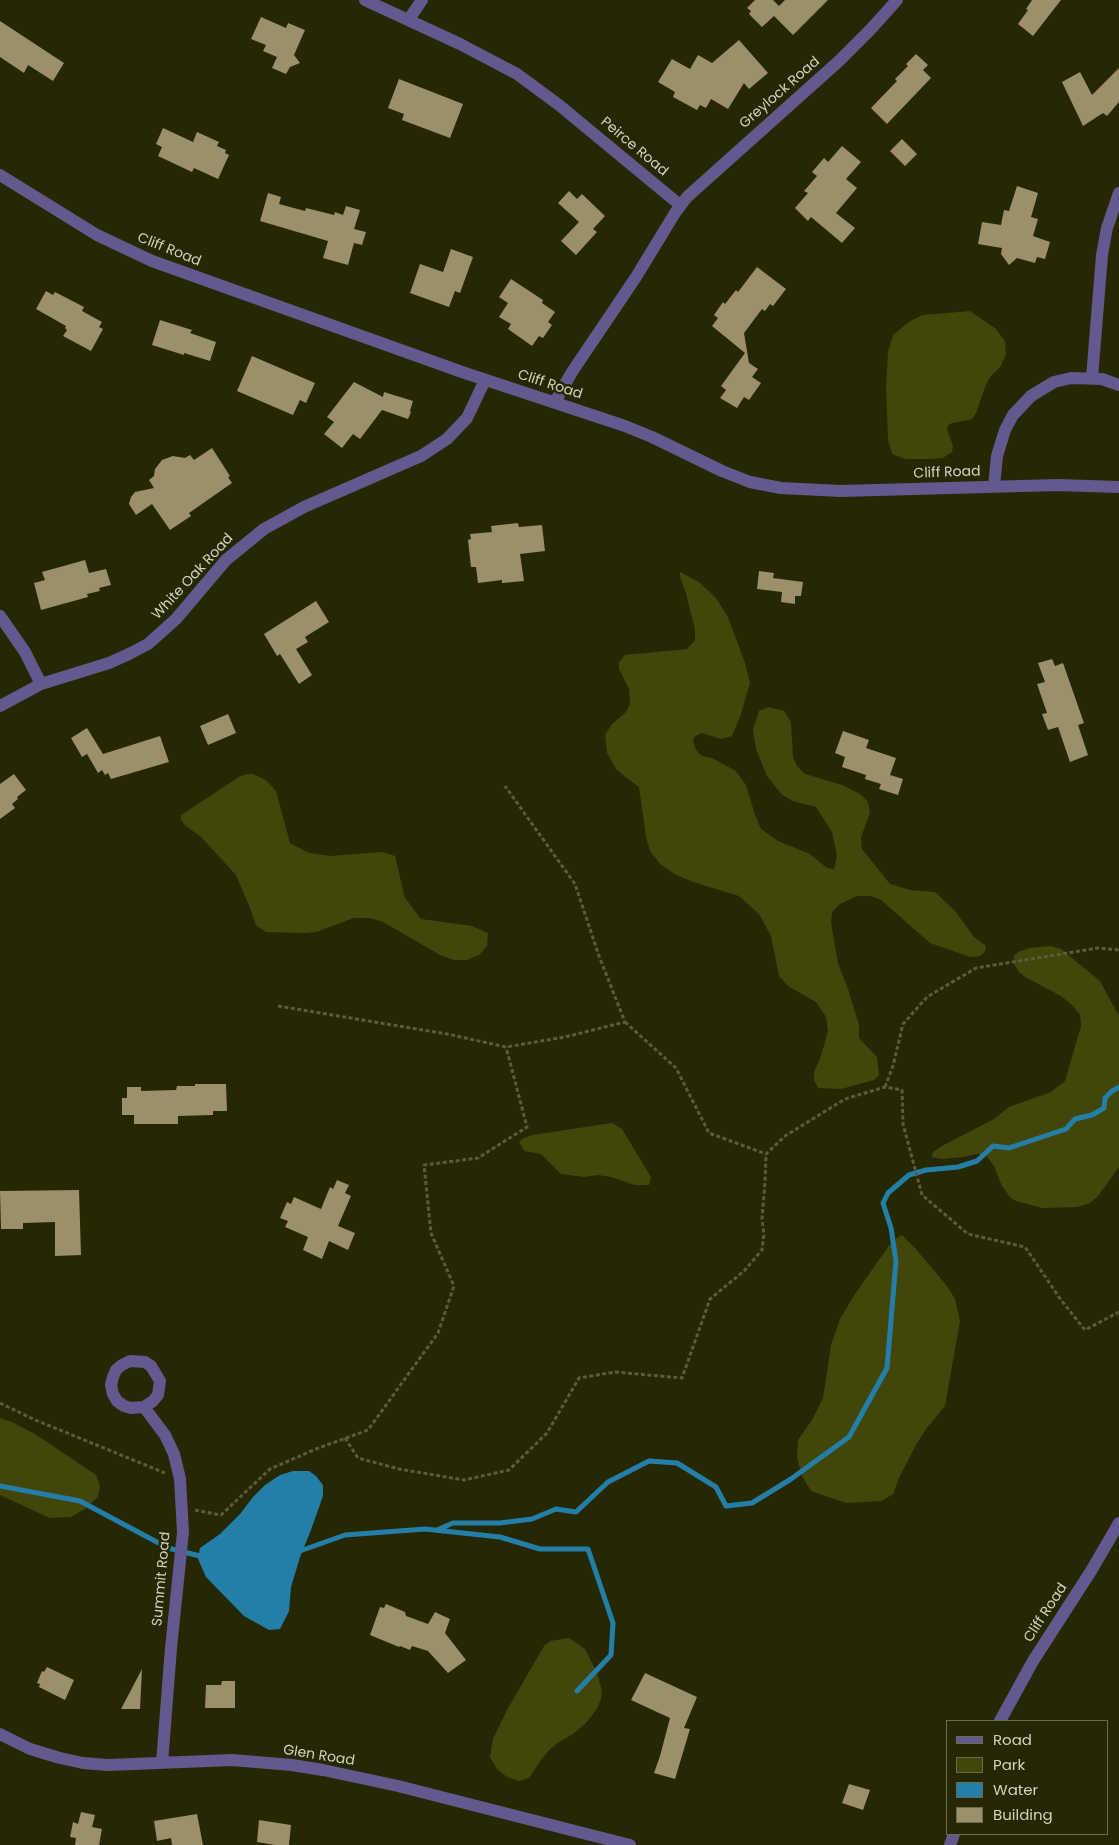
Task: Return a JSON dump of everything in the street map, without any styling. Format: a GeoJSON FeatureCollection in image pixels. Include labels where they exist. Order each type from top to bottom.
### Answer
{"type":"FeatureCollection","features":[{"type":"Feature","properties":{"kind":"street","name":"Peirce Road"},"geometry":{"type":"LineString","coordinates":[[365,0],[494,61],[528,81],[680,205]]}},
{"type":"Feature","properties":{"kind":"street"},"geometry":{"type":"LineString","coordinates":[[409,20],[422,0]]}},
{"type":"Feature","properties":{"kind":"street","name":"Greylock Road"},"geometry":{"type":"LineString","coordinates":[[680,205],[738,150],[839,61],[896,0]]}},
{"type":"Feature","properties":{"kind":"street","name":"Cliff Road"},"geometry":{"type":"LineString","coordinates":[[0,175],[69,219],[138,255],[230,290],[485,380],[638,431],[722,471],[750,482],[770,487],[841,491],[1075,484],[1119,487]]}},
{"type":"Feature","properties":{"kind":"street"},"geometry":{"type":"LineString","coordinates":[[1092,378],[1102,255],[1107,228],[1119,193]]}},
{"type":"Feature","properties":{"kind":"street"},"geometry":{"type":"LineString","coordinates":[[555,402],[572,372],[636,277],[680,205]]}},
{"type":"Feature","properties":{"kind":"street"},"geometry":{"type":"LineString","coordinates":[[994,486],[1002,438],[1009,422],[1019,408],[1038,391],[1054,382],[1071,378],[1092,378],[1119,385]]}},
{"type":"Feature","properties":{"kind":"street","name":"White Oak Road"},"geometry":{"type":"LineString","coordinates":[[0,706],[41,684],[109,662],[139,649],[170,626],[226,560],[264,529],[304,507],[421,456],[454,434],[467,418],[485,380]]}},
{"type":"Feature","properties":{"kind":"street"},"geometry":{"type":"LineString","coordinates":[[0,616],[25,652],[41,684]]}},
{"type":"Feature","properties":{"kind":"street","name":"Summit Road"},"geometry":{"type":"LineString","coordinates":[[144,1407],[165,1435],[174,1454],[180,1479],[182,1507],[183,1532],[162,1763]]}},
{"type":"Feature","properties":{"kind":"street","name":"Cliff Road"},"geometry":{"type":"LineString","coordinates":[[1001,1720],[1033,1661],[1091,1571],[1119,1522]]}},
{"type":"Feature","properties":{"kind":"street","name":"Glen Road"},"geometry":{"type":"LineString","coordinates":[[0,1734],[30,1749],[83,1763],[108,1765],[232,1760],[315,1769],[398,1786],[630,1845]]}},
{"type":"Feature","properties":{"kind":"path"},"geometry":{"type":"LineString","coordinates":[[505,786],[575,884],[599,956],[625,1022],[676,1068],[708,1133],[766,1154]]}},
{"type":"Feature","properties":{"kind":"path"},"geometry":{"type":"LineString","coordinates":[[885,1087],[893,1066],[903,1024],[928,997],[976,968],[1098,948],[1119,950]]}},
{"type":"Feature","properties":{"kind":"path"},"geometry":{"type":"LineString","coordinates":[[278,1006],[447,1034],[506,1047],[566,1037],[625,1022]]}},
{"type":"Feature","properties":{"kind":"path"},"geometry":{"type":"LineString","coordinates":[[182,1507],[221,1515],[270,1469],[368,1430],[438,1332],[454,1286],[431,1234],[424,1165],[478,1158],[527,1127],[506,1047]]}},
{"type":"Feature","properties":{"kind":"path"},"geometry":{"type":"LineString","coordinates":[[345,1438],[358,1458],[399,1469],[464,1480],[509,1470],[547,1433],[579,1378],[615,1372],[682,1378],[710,1299],[744,1271],[762,1250],[766,1154],[785,1136],[845,1099],[885,1087],[902,1090],[903,1124],[922,1195],[968,1234],[1025,1247],[1061,1300],[1085,1330],[1119,1312]]}},
{"type":"Feature","properties":{"kind":"path"},"geometry":{"type":"LineString","coordinates":[[0,1403],[33,1420],[180,1479]]}},
{"type":"Feature","properties":{"kind":"green space"},"geometry":{"type":"Polygon","coordinates":[[[970,311],[996,329],[1005,341],[1006,354],[1001,366],[990,377],[976,413],[972,419],[949,424],[947,429],[953,446],[952,452],[943,458],[905,459],[892,454],[888,440],[886,387],[888,352],[893,335],[910,321],[923,315],[970,311]]]}},
{"type":"Feature","properties":{"kind":"green space"},"geometry":{"type":"Polygon","coordinates":[[[680,572],[699,582],[716,598],[728,617],[745,663],[750,683],[732,736],[721,739],[702,733],[695,736],[693,741],[696,750],[702,756],[712,758],[736,771],[746,785],[761,829],[778,841],[810,854],[827,868],[834,869],[837,856],[832,832],[816,807],[793,801],[782,795],[767,776],[756,749],[753,730],[759,711],[769,707],[784,711],[791,722],[793,757],[797,766],[805,774],[842,785],[860,794],[868,802],[870,813],[861,837],[862,849],[890,884],[910,890],[935,892],[955,911],[974,937],[986,946],[985,952],[980,956],[970,957],[930,943],[881,900],[871,896],[857,896],[840,904],[832,912],[831,923],[838,963],[859,1025],[859,1038],[877,1057],[879,1075],[874,1080],[841,1089],[818,1088],[814,1080],[814,1072],[828,1031],[826,1017],[816,1002],[788,986],[779,976],[771,936],[759,914],[739,896],[693,882],[676,875],[660,864],[650,851],[646,837],[639,787],[616,769],[607,753],[605,735],[612,724],[626,712],[630,704],[629,689],[619,669],[619,662],[625,655],[687,649],[695,640],[695,630],[680,572]]]}},
{"type":"Feature","properties":{"kind":"green space"},"geometry":{"type":"Polygon","coordinates":[[[253,774],[266,780],[276,791],[290,843],[309,853],[330,856],[383,852],[395,856],[405,898],[421,919],[472,926],[488,933],[487,946],[479,955],[467,960],[454,960],[440,955],[383,922],[370,918],[354,918],[316,932],[305,933],[266,932],[256,925],[236,875],[201,837],[181,820],[181,815],[239,777],[253,774]]]}},
{"type":"Feature","properties":{"kind":"green space"},"geometry":{"type":"Polygon","coordinates":[[[1051,946],[1061,949],[1100,981],[1119,1016],[1119,1167],[1098,1196],[1090,1203],[1077,1207],[1042,1208],[1016,1201],[1010,1197],[1002,1186],[994,1166],[985,1154],[942,1159],[932,1157],[933,1152],[942,1146],[994,1119],[1009,1107],[1051,1092],[1065,1081],[1081,1026],[1080,1015],[1061,996],[1025,977],[1014,964],[1014,956],[1018,952],[1029,948],[1051,946]]]}},
{"type":"Feature","properties":{"kind":"green space"},"geometry":{"type":"Polygon","coordinates":[[[612,1123],[622,1129],[651,1177],[649,1185],[635,1185],[598,1175],[584,1177],[561,1174],[541,1154],[524,1151],[519,1142],[532,1135],[612,1123]]]}},
{"type":"Feature","properties":{"kind":"green space"},"geometry":{"type":"Polygon","coordinates":[[[902,1235],[947,1286],[955,1299],[960,1321],[945,1406],[926,1429],[916,1445],[893,1494],[882,1501],[846,1503],[811,1491],[802,1476],[797,1458],[798,1440],[812,1420],[823,1398],[831,1345],[840,1319],[893,1240],[902,1235]]]}},
{"type":"Feature","properties":{"kind":"green space"},"geometry":{"type":"Polygon","coordinates":[[[0,1418],[35,1434],[96,1475],[100,1486],[98,1497],[85,1509],[71,1517],[50,1518],[0,1495],[0,1418]]]}},
{"type":"Feature","properties":{"kind":"green space"},"geometry":{"type":"Polygon","coordinates":[[[569,1638],[585,1649],[597,1673],[602,1691],[601,1699],[596,1710],[586,1723],[550,1749],[529,1778],[519,1781],[507,1777],[497,1769],[490,1757],[493,1739],[507,1710],[544,1646],[550,1641],[569,1638]]]}},
{"type":"Feature","properties":{"kind":"water"},"geometry":{"type":"Polygon","coordinates":[[[293,1471],[309,1471],[316,1476],[323,1485],[323,1496],[291,1587],[289,1611],[280,1629],[269,1630],[244,1616],[206,1577],[198,1559],[200,1548],[220,1534],[265,1485],[280,1475],[293,1471]]]}},
{"type":"Feature","properties":{"kind":"building"},"geometry":{"type":"Polygon","coordinates":[[[755,0],[773,0],[779,6],[785,0],[828,0],[793,35],[774,16],[762,27],[749,14],[751,11],[747,8],[755,0]]]}},
{"type":"Feature","properties":{"kind":"building"},"geometry":{"type":"Polygon","coordinates":[[[1032,0],[1061,0],[1033,36],[1018,24],[1028,10],[1026,9],[1032,0]]]}},
{"type":"Feature","properties":{"kind":"building"},"geometry":{"type":"Polygon","coordinates":[[[261,17],[286,28],[288,23],[305,30],[294,55],[300,63],[290,67],[286,74],[272,68],[277,57],[263,51],[266,45],[251,39],[261,17]]]}},
{"type":"Feature","properties":{"kind":"building"},"geometry":{"type":"Polygon","coordinates":[[[0,21],[64,63],[53,81],[28,65],[24,73],[0,57],[0,21]]]}},
{"type":"Feature","properties":{"kind":"building"},"geometry":{"type":"Polygon","coordinates":[[[739,40],[768,73],[749,89],[744,83],[728,109],[711,99],[706,108],[700,105],[697,110],[673,97],[675,92],[658,82],[672,59],[690,69],[698,55],[712,63],[739,40]]]}},
{"type":"Feature","properties":{"kind":"building"},"geometry":{"type":"Polygon","coordinates":[[[916,54],[928,65],[923,70],[931,78],[887,124],[871,108],[897,81],[895,79],[908,66],[906,64],[916,54]]]}},
{"type":"Feature","properties":{"kind":"building"},"geometry":{"type":"Polygon","coordinates":[[[1119,68],[1119,102],[1107,116],[1103,113],[1083,126],[1062,82],[1080,72],[1092,95],[1119,68]]]}},
{"type":"Feature","properties":{"kind":"building"},"geometry":{"type":"Polygon","coordinates":[[[399,79],[463,104],[450,138],[402,120],[404,114],[388,108],[399,79]]]}},
{"type":"Feature","properties":{"kind":"building"},"geometry":{"type":"Polygon","coordinates":[[[163,128],[193,142],[197,132],[219,142],[217,146],[226,150],[225,153],[229,155],[218,179],[194,168],[192,172],[158,156],[162,147],[156,144],[163,128]]]}},
{"type":"Feature","properties":{"kind":"building"},"geometry":{"type":"Polygon","coordinates":[[[902,139],[917,154],[905,166],[890,151],[902,139]]]}},
{"type":"Feature","properties":{"kind":"building"},"geometry":{"type":"Polygon","coordinates":[[[842,146],[861,162],[846,179],[857,188],[836,213],[855,228],[842,243],[811,217],[808,221],[795,208],[808,193],[804,191],[817,176],[812,172],[824,158],[828,162],[842,146]]]}},
{"type":"Feature","properties":{"kind":"building"},"geometry":{"type":"Polygon","coordinates":[[[1017,186],[1038,193],[1031,217],[1038,219],[1033,236],[1050,242],[1045,259],[1037,257],[1035,263],[1017,258],[1009,265],[1001,254],[1002,248],[978,244],[982,222],[1001,225],[1004,210],[1009,211],[1017,186]]]}},
{"type":"Feature","properties":{"kind":"building"},"geometry":{"type":"Polygon","coordinates":[[[569,191],[577,199],[582,194],[605,216],[593,229],[597,232],[576,255],[561,241],[579,222],[558,203],[569,191]]]}},
{"type":"Feature","properties":{"kind":"building"},"geometry":{"type":"Polygon","coordinates":[[[268,193],[281,197],[279,204],[305,211],[306,208],[334,215],[335,212],[343,215],[346,206],[360,210],[354,229],[366,232],[362,245],[354,243],[348,265],[323,258],[328,241],[260,221],[268,193]]]}},
{"type":"Feature","properties":{"kind":"building"},"geometry":{"type":"Polygon","coordinates":[[[451,249],[473,257],[460,293],[455,291],[449,307],[410,293],[420,264],[443,272],[451,249]]]}},
{"type":"Feature","properties":{"kind":"building"},"geometry":{"type":"Polygon","coordinates":[[[757,267],[786,289],[773,306],[770,304],[765,311],[762,309],[744,333],[749,363],[758,369],[752,377],[761,383],[749,400],[744,397],[737,408],[720,398],[726,390],[721,386],[745,353],[712,326],[718,318],[714,315],[723,302],[725,304],[736,290],[738,292],[757,267]]]}},
{"type":"Feature","properties":{"kind":"building"},"geometry":{"type":"Polygon","coordinates":[[[511,279],[543,300],[542,303],[555,312],[548,322],[552,325],[543,338],[539,336],[532,346],[508,329],[511,324],[499,317],[508,303],[499,297],[511,279]]]}},
{"type":"Feature","properties":{"kind":"building"},"geometry":{"type":"Polygon","coordinates":[[[46,291],[53,295],[55,292],[84,307],[82,311],[102,322],[99,327],[103,329],[91,351],[63,336],[67,330],[66,326],[36,309],[46,291]]]}},
{"type":"Feature","properties":{"kind":"building"},"geometry":{"type":"Polygon","coordinates":[[[160,320],[192,330],[190,333],[216,342],[210,361],[152,345],[160,320]]]}},
{"type":"Feature","properties":{"kind":"building"},"geometry":{"type":"Polygon","coordinates":[[[252,356],[315,383],[306,403],[300,400],[293,415],[237,391],[252,356]]]}},
{"type":"Feature","properties":{"kind":"building"},"geometry":{"type":"Polygon","coordinates":[[[354,382],[383,397],[384,392],[413,401],[411,412],[408,419],[382,410],[360,439],[353,434],[342,448],[324,434],[334,422],[327,417],[354,382]]]}},
{"type":"Feature","properties":{"kind":"building"},"geometry":{"type":"Polygon","coordinates":[[[212,448],[230,476],[228,477],[232,483],[189,513],[191,516],[170,530],[152,504],[136,515],[129,504],[131,497],[135,492],[154,488],[149,480],[154,476],[155,469],[162,460],[173,456],[185,458],[190,455],[194,460],[212,448]]]}},
{"type":"Feature","properties":{"kind":"building"},"geometry":{"type":"Polygon","coordinates":[[[518,523],[519,527],[542,525],[545,551],[520,554],[524,581],[502,583],[502,580],[478,583],[476,567],[471,567],[468,540],[471,539],[470,534],[492,532],[491,526],[518,523]]]}},
{"type":"Feature","properties":{"kind":"building"},"geometry":{"type":"Polygon","coordinates":[[[85,560],[89,573],[106,569],[111,585],[99,588],[100,591],[87,594],[88,597],[41,610],[34,583],[45,580],[42,572],[85,560]]]}},
{"type":"Feature","properties":{"kind":"building"},"geometry":{"type":"Polygon","coordinates":[[[759,571],[774,573],[773,578],[803,582],[801,596],[795,596],[795,604],[781,602],[782,592],[757,589],[759,571]]]}},
{"type":"Feature","properties":{"kind":"building"},"geometry":{"type":"Polygon","coordinates":[[[316,601],[329,622],[305,637],[308,642],[296,649],[312,675],[299,684],[280,654],[277,656],[264,634],[316,601]]]}},
{"type":"Feature","properties":{"kind":"building"},"geometry":{"type":"Polygon","coordinates":[[[1052,659],[1055,666],[1063,663],[1084,723],[1078,725],[1088,755],[1070,762],[1058,727],[1048,730],[1042,714],[1047,713],[1037,684],[1045,682],[1038,663],[1052,659]]]}},
{"type":"Feature","properties":{"kind":"building"},"geometry":{"type":"Polygon","coordinates":[[[228,714],[236,733],[208,745],[200,726],[228,714]]]}},
{"type":"Feature","properties":{"kind":"building"},"geometry":{"type":"Polygon","coordinates":[[[87,728],[103,754],[160,736],[169,762],[111,779],[108,773],[105,775],[102,770],[98,773],[87,754],[82,757],[71,738],[87,728]]]}},
{"type":"Feature","properties":{"kind":"building"},"geometry":{"type":"Polygon","coordinates":[[[843,731],[869,740],[866,748],[896,758],[890,775],[903,779],[898,795],[879,789],[881,784],[865,779],[866,775],[842,767],[845,757],[835,753],[843,731]]]}},
{"type":"Feature","properties":{"kind":"building"},"geometry":{"type":"Polygon","coordinates":[[[14,774],[26,790],[12,804],[15,808],[0,819],[0,784],[14,774]]]}},
{"type":"Feature","properties":{"kind":"building"},"geometry":{"type":"Polygon","coordinates":[[[195,1084],[226,1084],[227,1111],[213,1111],[213,1115],[178,1116],[178,1124],[134,1124],[134,1115],[122,1115],[122,1098],[127,1098],[127,1087],[141,1087],[141,1091],[176,1090],[177,1086],[195,1086],[195,1084]]]}},
{"type":"Feature","properties":{"kind":"building"},"geometry":{"type":"Polygon","coordinates":[[[337,1180],[349,1185],[345,1193],[351,1196],[338,1226],[355,1233],[348,1250],[329,1241],[322,1259],[303,1250],[308,1237],[285,1227],[288,1221],[280,1218],[287,1202],[291,1204],[294,1197],[321,1209],[330,1187],[333,1189],[337,1180]]]}},
{"type":"Feature","properties":{"kind":"building"},"geometry":{"type":"Polygon","coordinates":[[[79,1190],[81,1255],[55,1256],[55,1222],[23,1223],[23,1229],[1,1229],[0,1191],[79,1190]]]}},
{"type":"Feature","properties":{"kind":"building"},"geometry":{"type":"Polygon","coordinates":[[[386,1604],[405,1612],[406,1616],[428,1624],[435,1612],[450,1619],[445,1633],[466,1660],[448,1673],[428,1651],[412,1646],[410,1650],[399,1647],[370,1635],[380,1607],[384,1608],[386,1604]]]}},
{"type":"Feature","properties":{"kind":"building"},"geometry":{"type":"Polygon","coordinates":[[[47,1667],[74,1680],[65,1700],[39,1687],[40,1684],[37,1683],[42,1671],[44,1672],[47,1667]]]}},
{"type":"Feature","properties":{"kind":"building"},"geometry":{"type":"Polygon","coordinates":[[[142,1669],[140,1709],[121,1709],[142,1669]]]}},
{"type":"Feature","properties":{"kind":"building"},"geometry":{"type":"Polygon","coordinates":[[[645,1673],[697,1697],[684,1728],[690,1729],[675,1779],[654,1773],[670,1718],[631,1700],[645,1673]]]}},
{"type":"Feature","properties":{"kind":"building"},"geometry":{"type":"Polygon","coordinates":[[[222,1681],[235,1681],[235,1708],[205,1708],[206,1685],[221,1685],[222,1681]]]}},
{"type":"Feature","properties":{"kind":"building"},"geometry":{"type":"Polygon","coordinates":[[[849,1784],[870,1790],[863,1810],[842,1803],[849,1784]]]}},
{"type":"Feature","properties":{"kind":"building"},"geometry":{"type":"Polygon","coordinates":[[[81,1812],[95,1815],[92,1827],[102,1829],[99,1845],[75,1845],[76,1838],[70,1837],[73,1822],[78,1824],[81,1812]]]}},
{"type":"Feature","properties":{"kind":"building"},"geometry":{"type":"Polygon","coordinates":[[[197,1814],[203,1845],[172,1845],[171,1838],[157,1841],[154,1821],[197,1814]]]}},
{"type":"Feature","properties":{"kind":"building"},"geometry":{"type":"Polygon","coordinates":[[[259,1820],[291,1825],[289,1845],[257,1842],[259,1820]]]}},
{"type":"Feature","properties":{"kind":"waterway"},"geometry":{"type":"LineString","coordinates":[[437,1530],[453,1523],[500,1523],[532,1519],[556,1509],[576,1512],[608,1482],[649,1461],[677,1463],[716,1487],[726,1506],[752,1503],[791,1479],[849,1437],[887,1368],[896,1261],[891,1228],[883,1203],[888,1193],[909,1175],[926,1170],[958,1167],[977,1161],[993,1146],[1009,1148],[1066,1129],[1075,1119],[1092,1115],[1104,1108],[1105,1098],[1119,1087]]}},
{"type":"Feature","properties":{"kind":"waterway"},"geometry":{"type":"LineString","coordinates":[[0,1486],[80,1501],[168,1548],[204,1557]]}},
{"type":"Feature","properties":{"kind":"waterway"},"geometry":{"type":"LineString","coordinates":[[297,1552],[345,1535],[425,1529],[500,1537],[540,1549],[588,1549],[613,1623],[611,1655],[577,1691]]}}]}
